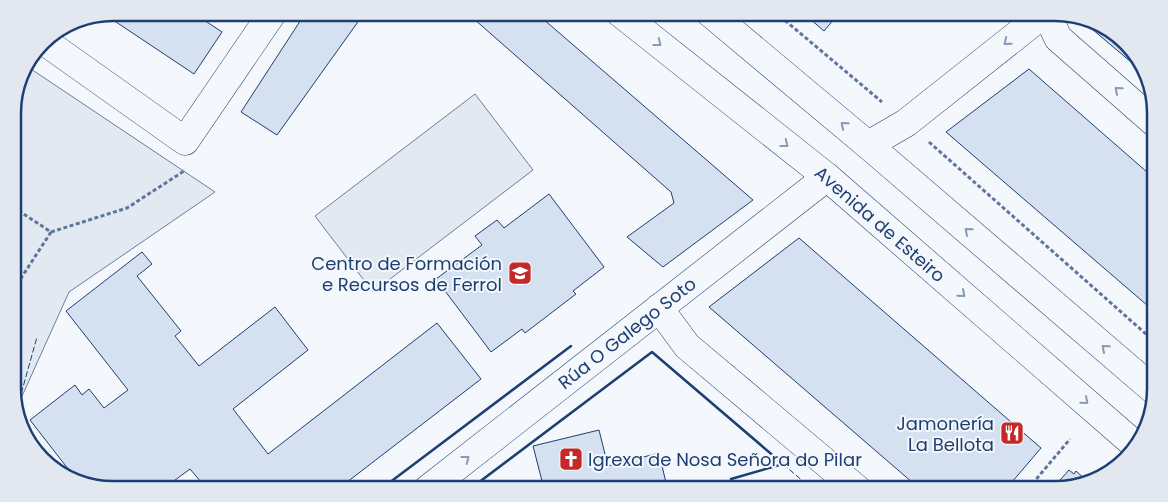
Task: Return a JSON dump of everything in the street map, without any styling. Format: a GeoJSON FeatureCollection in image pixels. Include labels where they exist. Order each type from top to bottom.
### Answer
{"type":"FeatureCollection","features":[{"type":"Feature","properties":{"kind":"street"},"geometry":{"type":"LineString","coordinates":[[51,46],[186,141],[267,21]]}},
{"type":"Feature","properties":{"kind":"street","name":"Avenida de Esteiro"},"geometry":{"type":"LineString","coordinates":[[630,21],[827,177],[1130,441]]}},
{"type":"Feature","properties":{"kind":"street"},"geometry":{"type":"LineString","coordinates":[[720,21],[868,144],[1147,384]]}},
{"type":"Feature","properties":{"kind":"street"},"geometry":{"type":"LineString","coordinates":[[868,144],[906,122],[1035,21]]}},
{"type":"Feature","properties":{"kind":"street"},"geometry":{"type":"LineString","coordinates":[[1050,21],[1058,38],[1147,116]]}},
{"type":"Feature","properties":{"kind":"street","name":"Rúa O Galego Soto"},"geometry":{"type":"LineString","coordinates":[[438,481],[827,177]]}},
{"type":"Feature","properties":{"kind":"street"},"geometry":{"type":"LineString","coordinates":[[659,308],[687,346],[847,481]]}},
{"type":"Feature","properties":{"kind":"path"},"geometry":{"type":"LineString","coordinates":[[786,21],[882,103]]}},
{"type":"Feature","properties":{"kind":"path"},"geometry":{"type":"LineString","coordinates":[[21,278],[51,232],[127,208],[184,171],[186,141]]}},
{"type":"Feature","properties":{"kind":"path"},"geometry":{"type":"LineString","coordinates":[[928,141],[1147,335]]}},
{"type":"Feature","properties":{"kind":"path"},"geometry":{"type":"LineString","coordinates":[[21,212],[51,232]]}},
{"type":"Feature","properties":{"kind":"path"},"geometry":{"type":"LineString","coordinates":[[1035,481],[1070,439]]}},
{"type":"Feature","properties":{"kind":"shaded area"},"geometry":{"type":"Polygon","coordinates":[[[33,70],[215,192],[69,292],[22,397],[21,107],[24,89],[33,70]]]}},
{"type":"Feature","properties":{"kind":"shaded area"},"geometry":{"type":"Polygon","coordinates":[[[475,94],[533,170],[373,292],[315,216],[475,94]]]}},
{"type":"Feature","properties":{"kind":"building"},"geometry":{"type":"Polygon","coordinates":[[[114,21],[206,21],[222,32],[194,74],[114,21]]]}},
{"type":"Feature","properties":{"kind":"building"},"geometry":{"type":"Polygon","coordinates":[[[300,21],[359,21],[277,135],[241,112],[300,21]]]}},
{"type":"Feature","properties":{"kind":"building"},"geometry":{"type":"Polygon","coordinates":[[[476,21],[545,21],[753,200],[663,267],[627,237],[674,203],[671,192],[476,21]]]}},
{"type":"Feature","properties":{"kind":"building"},"geometry":{"type":"Polygon","coordinates":[[[812,21],[832,21],[824,31],[812,21]]]}},
{"type":"Feature","properties":{"kind":"building"},"geometry":{"type":"Polygon","coordinates":[[[1092,29],[1111,40],[1131,62],[1092,29]]]}},
{"type":"Feature","properties":{"kind":"building"},"geometry":{"type":"Polygon","coordinates":[[[1029,69],[1147,172],[1147,305],[946,132],[1029,69]]]}},
{"type":"Feature","properties":{"kind":"building","name":"Centro de Formación e Recursos de Ferrol"},"geometry":{"type":"Polygon","coordinates":[[[549,194],[604,267],[573,291],[576,294],[525,333],[522,329],[491,352],[436,279],[482,245],[475,236],[497,220],[504,228],[549,194]]]}},
{"type":"Feature","properties":{"kind":"building"},"geometry":{"type":"Polygon","coordinates":[[[799,238],[1041,448],[1013,481],[911,481],[709,307],[799,238]]]}},
{"type":"Feature","properties":{"kind":"building"},"geometry":{"type":"Polygon","coordinates":[[[142,252],[152,264],[137,276],[181,331],[175,336],[199,366],[275,307],[308,350],[233,409],[268,454],[437,323],[481,379],[348,481],[200,481],[190,469],[174,481],[101,480],[89,478],[68,468],[30,420],[75,385],[82,395],[89,389],[104,408],[128,390],[66,311],[142,252]]]}},
{"type":"Feature","properties":{"kind":"building","name":"Igrexa de Nosa Señora do Pilar"},"geometry":{"type":"Polygon","coordinates":[[[599,430],[608,466],[659,453],[666,481],[542,481],[533,446],[599,430]]]}},
{"type":"Feature","properties":{"kind":"building"},"geometry":{"type":"Polygon","coordinates":[[[1069,470],[1074,474],[1076,471],[1082,477],[1073,479],[1059,481],[1069,470]]]}},
{"type":"Feature","properties":{"kind":"fence"},"geometry":{"type":"LineString","coordinates":[[21,393],[37,337]]}},
{"type":"Feature","properties":{"kind":"fence"},"geometry":{"type":"LineString","coordinates":[[783,464],[803,481]]}},
{"type":"Feature","properties":{"kind":"wall"},"geometry":{"type":"LineString","coordinates":[[392,481],[571,346]]}},
{"type":"Feature","properties":{"kind":"wall"},"geometry":{"type":"LineString","coordinates":[[481,481],[652,352],[783,464],[731,479],[732,481]]}},
{"type":"Feature","properties":{"kind":"place","name":"Centro de Formación e Recursos de Ferrol"},"geometry":{"type":"Point","coordinates":[520,273]}},
{"type":"Feature","properties":{"kind":"place","name":"Jamonería La Bellota"},"geometry":{"type":"Point","coordinates":[1012,433]}},
{"type":"Feature","properties":{"kind":"place","name":"Igrexa de Nosa Señora do Pilar"},"geometry":{"type":"Point","coordinates":[571,459]}}]}
